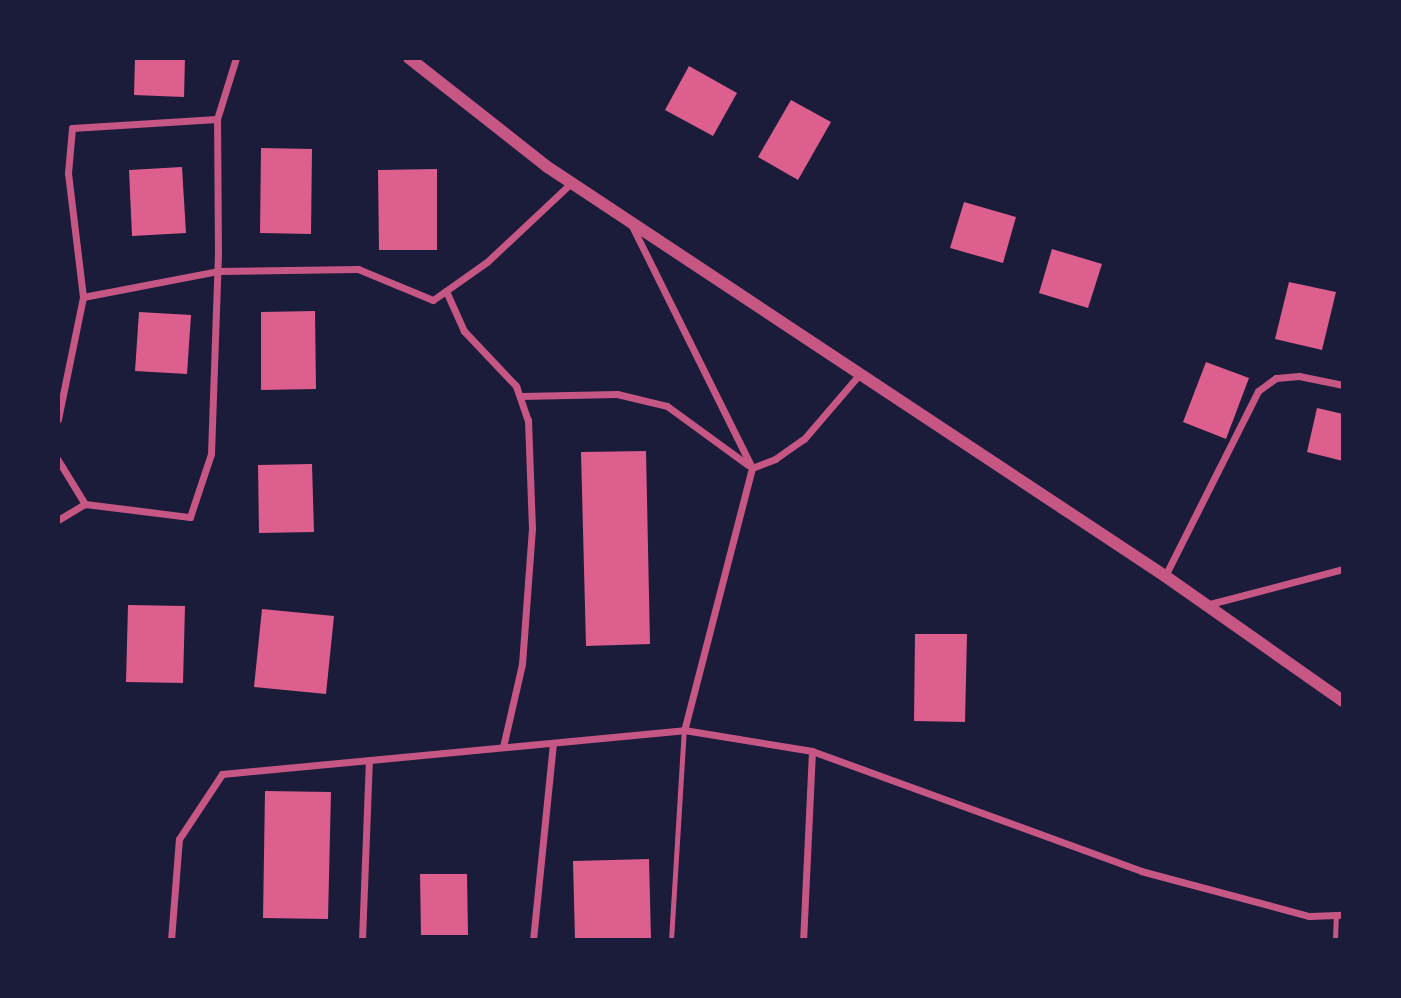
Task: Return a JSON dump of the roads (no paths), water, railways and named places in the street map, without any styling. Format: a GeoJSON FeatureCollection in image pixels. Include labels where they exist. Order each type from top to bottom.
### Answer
{"type":"FeatureCollection","features":[{"type":"Feature","properties":{"kind":"street"},"geometry":{"type":"LineString","coordinates":[[58,520],[85,505],[190,517],[211,454],[218,271],[217,119],[236,58]]}},
{"type":"Feature","properties":{"kind":"street"},"geometry":{"type":"LineString","coordinates":[[409,58],[571,183],[858,376],[1164,576],[1343,701]]}},
{"type":"Feature","properties":{"kind":"street"},"geometry":{"type":"LineString","coordinates":[[58,419],[83,297],[68,173],[72,128],[217,119]]}},
{"type":"Feature","properties":{"kind":"street"},"geometry":{"type":"LineString","coordinates":[[83,297],[218,271],[358,269],[433,299],[488,261],[571,183]]}},
{"type":"Feature","properties":{"kind":"street"},"geometry":{"type":"LineString","coordinates":[[631,223],[752,468],[684,730]]}},
{"type":"Feature","properties":{"kind":"street"},"geometry":{"type":"LineString","coordinates":[[446,291],[464,331],[521,396],[532,455],[532,528],[522,664],[503,747]]}},
{"type":"Feature","properties":{"kind":"street"},"geometry":{"type":"LineString","coordinates":[[752,468],[775,459],[804,439],[858,376]]}},
{"type":"Feature","properties":{"kind":"street"},"geometry":{"type":"LineString","coordinates":[[1164,576],[1258,391],[1276,378],[1299,376],[1343,384]]}},
{"type":"Feature","properties":{"kind":"street"},"geometry":{"type":"LineString","coordinates":[[521,396],[617,394],[667,406],[752,468]]}},
{"type":"Feature","properties":{"kind":"street"},"geometry":{"type":"LineString","coordinates":[[58,460],[85,505]]}},
{"type":"Feature","properties":{"kind":"street"},"geometry":{"type":"LineString","coordinates":[[1206,605],[1343,569]]}},
{"type":"Feature","properties":{"kind":"street"},"geometry":{"type":"LineString","coordinates":[[171,940],[179,839],[222,774],[684,730],[812,751],[1141,871],[1308,916],[1340,914]]}},
{"type":"Feature","properties":{"kind":"street"},"geometry":{"type":"LineString","coordinates":[[533,940],[553,743]]}},
{"type":"Feature","properties":{"kind":"street"},"geometry":{"type":"LineString","coordinates":[[803,940],[812,751]]}},
{"type":"Feature","properties":{"kind":"street"},"geometry":{"type":"LineString","coordinates":[[362,940],[369,760]]}},
{"type":"Feature","properties":{"kind":"lane"},"geometry":{"type":"LineString","coordinates":[[671,940],[684,730]]}},
{"type":"Feature","properties":{"kind":"lane"},"geometry":{"type":"LineString","coordinates":[[1335,940],[1340,914]]}}]}
